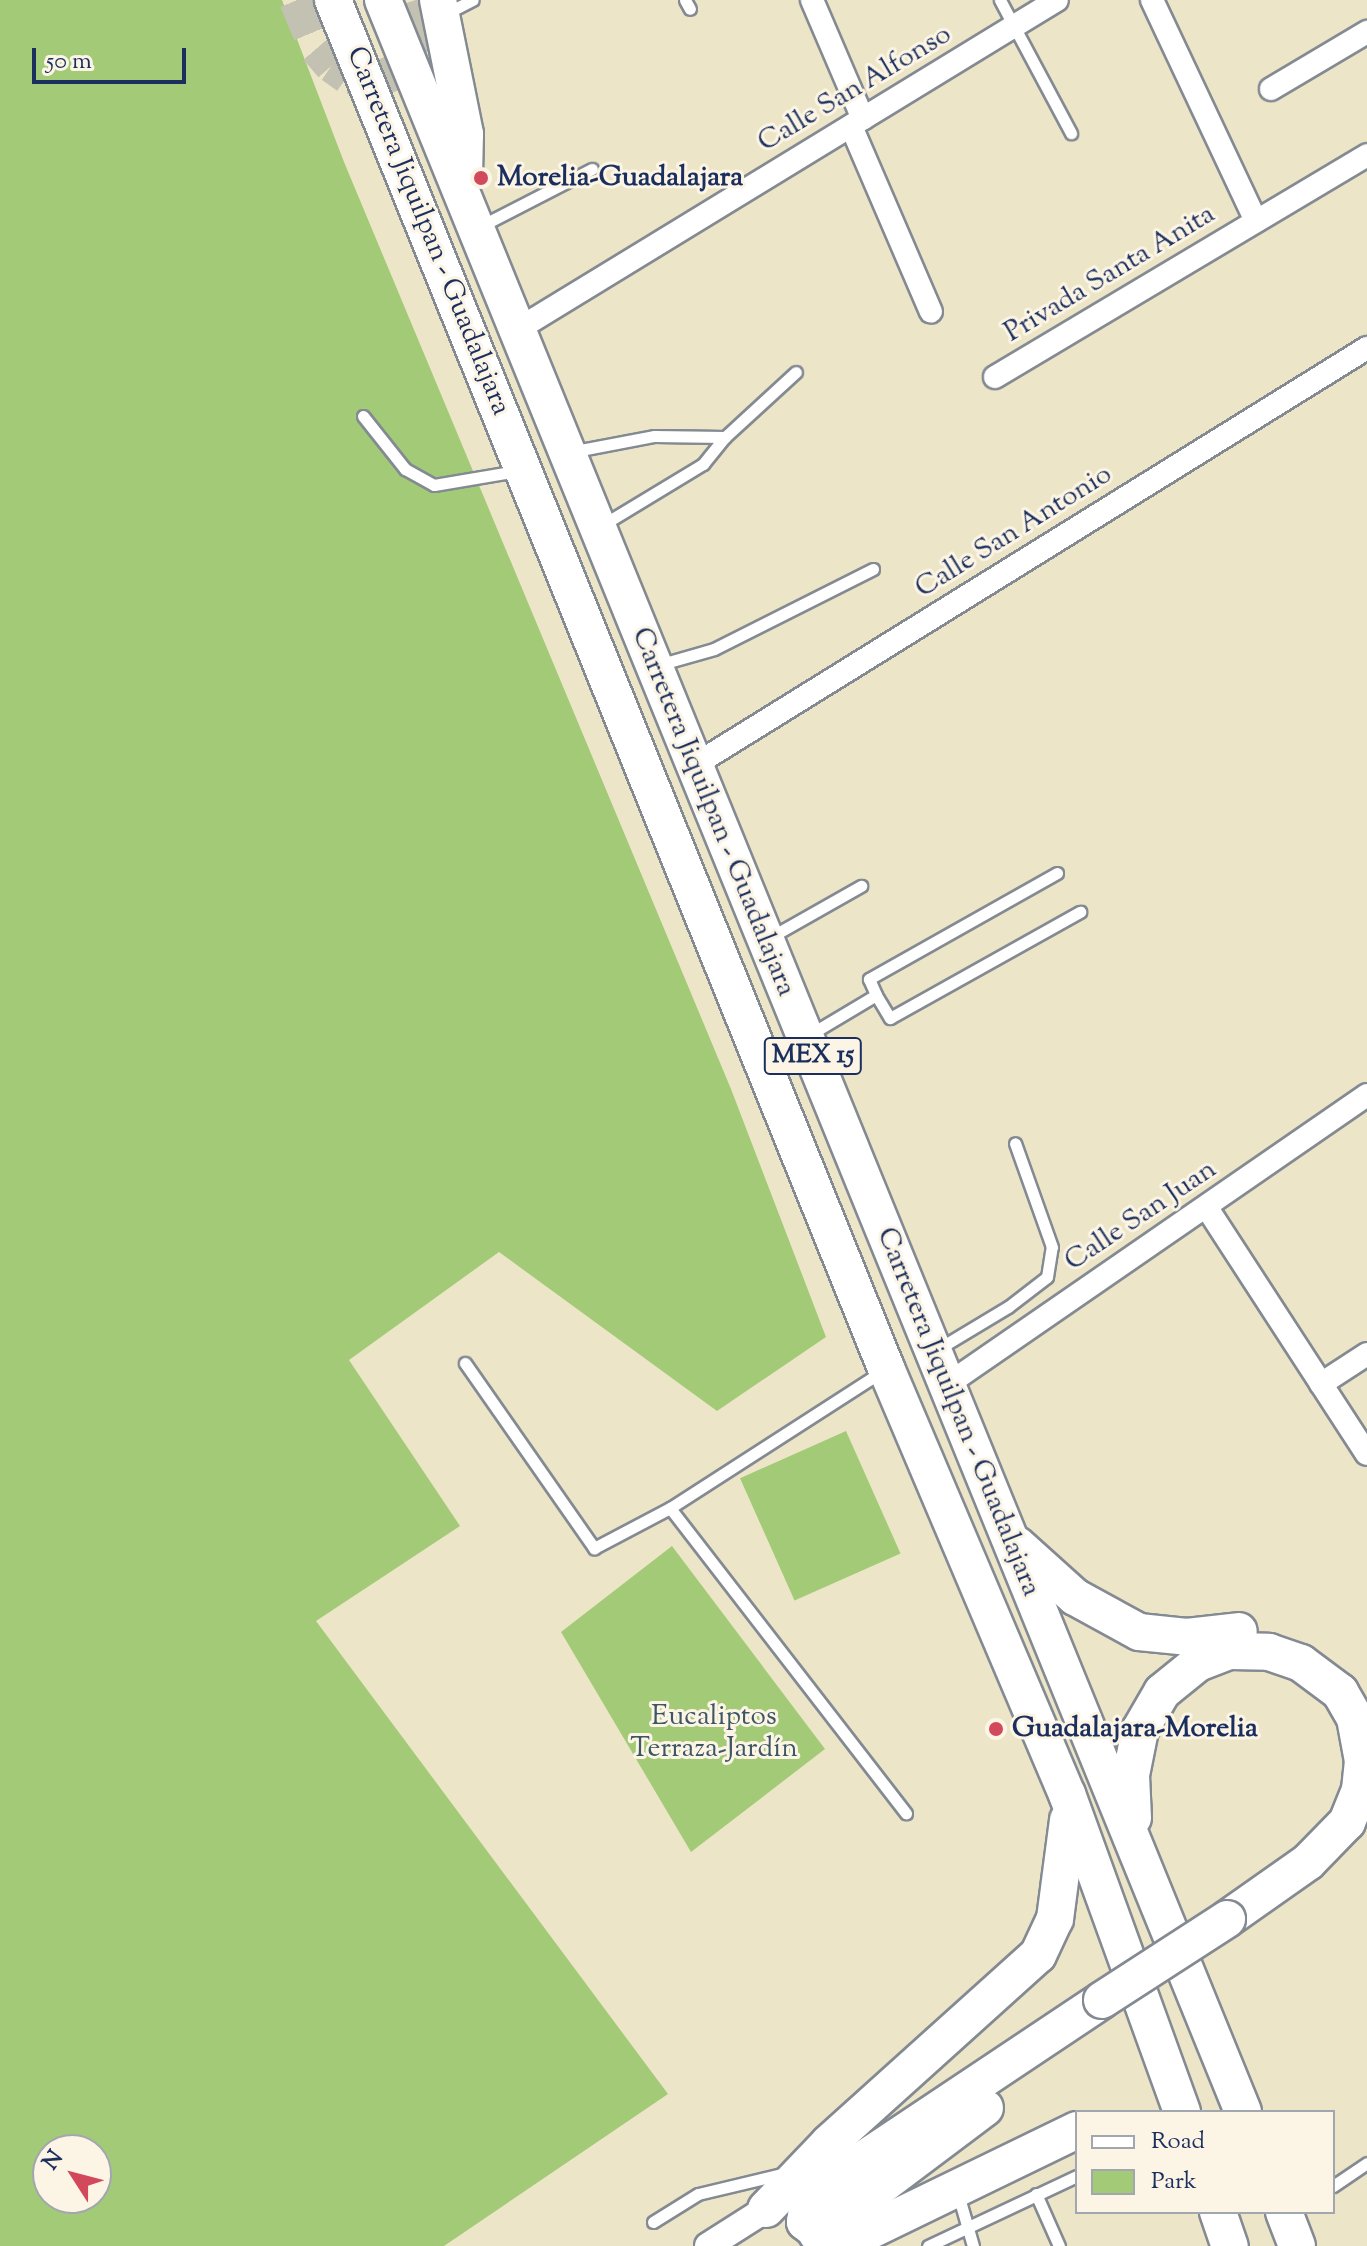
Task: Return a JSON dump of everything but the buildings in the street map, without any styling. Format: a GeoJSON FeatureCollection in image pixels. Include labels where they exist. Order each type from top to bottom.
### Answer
{"type":"FeatureCollection","features":[{"type":"Feature","properties":{"kind":"highway","name":"Carretera Jiquilpan - Guadalajara"},"geometry":{"type":"LineString","coordinates":[[333,0],[525,468],[886,1368],[1067,1794],[1181,2110]]}},
{"type":"Feature","properties":{"kind":"highway","name":"Carretera Jiquilpan - Guadalajara"},"geometry":{"type":"LineString","coordinates":[[383,0],[479,227],[693,766],[1242,2110]]}},
{"type":"Feature","properties":{"kind":"highway"},"geometry":{"type":"LineString","coordinates":[[452,5],[465,134],[464,191]]}},
{"type":"Feature","properties":{"kind":"highway"},"geometry":{"type":"LineString","coordinates":[[1011,1540],[1075,1597],[1139,1632],[1187,1637],[1264,1631],[1297,1638],[1336,1661],[1367,1699]]}},
{"type":"Feature","properties":{"kind":"highway"},"geometry":{"type":"LineString","coordinates":[[1135,1844],[1131,1775],[1136,1744],[1146,1717],[1172,1681],[1213,1655],[1250,1650],[1286,1657],[1328,1681],[1349,1705],[1360,1732],[1362,1776],[1355,1807],[1323,1850],[1232,1928]]}},
{"type":"Feature","properties":{"kind":"highway"},"geometry":{"type":"LineString","coordinates":[[766,2209],[799,2172],[1038,1955],[1055,1919],[1066,1864],[1067,1794]]}},
{"type":"Feature","properties":{"kind":"highway"},"geometry":{"type":"LineString","coordinates":[[809,2240],[802,2214],[809,2198],[1232,1928],[1334,1870],[1367,1830]]}},
{"type":"Feature","properties":{"kind":"highway"},"geometry":{"type":"LineString","coordinates":[[809,2240],[1107,2007]]}},
{"type":"Feature","properties":{"kind":"highway"},"geometry":{"type":"LineString","coordinates":[[809,2240],[836,2241],[857,2237],[958,2185],[1075,2131]]}},
{"type":"Feature","properties":{"kind":"highway"},"geometry":{"type":"LineString","coordinates":[[766,2209],[871,2157]]}},
{"type":"Feature","properties":{"kind":"highway"},"geometry":{"type":"LineString","coordinates":[[1219,2214],[1230,2246]]}},
{"type":"Feature","properties":{"kind":"street"},"geometry":{"type":"LineString","coordinates":[[812,0],[931,312]]}},
{"type":"Feature","properties":{"kind":"street","name":"Calle San Alfonso"},"geometry":{"type":"LineString","coordinates":[[520,328],[1057,0]]}},
{"type":"Feature","properties":{"kind":"street"},"geometry":{"type":"LineString","coordinates":[[1152,0],[1256,221]]}},
{"type":"Feature","properties":{"kind":"street"},"geometry":{"type":"LineString","coordinates":[[1271,89],[1367,32]]}},
{"type":"Feature","properties":{"kind":"street","name":"Privada Santa Anita"},"geometry":{"type":"LineString","coordinates":[[995,377],[1367,155]]}},
{"type":"Feature","properties":{"kind":"street","name":"Calle San Antonio"},"geometry":{"type":"LineString","coordinates":[[693,766],[1367,348]]}},
{"type":"Feature","properties":{"kind":"street","name":"Calle San Juan"},"geometry":{"type":"LineString","coordinates":[[948,1384],[1367,1095]]}},
{"type":"Feature","properties":{"kind":"street"},"geometry":{"type":"LineString","coordinates":[[1207,1208],[1367,1454]]}},
{"type":"Feature","properties":{"kind":"street"},"geometry":{"type":"LineString","coordinates":[[1321,1384],[1367,1354]]}},
{"type":"Feature","properties":{"kind":"street"},"geometry":{"type":"LineString","coordinates":[[717,2244],[766,2209]]}},
{"type":"Feature","properties":{"kind":"lane"},"geometry":{"type":"LineString","coordinates":[[1000,0],[1071,133]]}},
{"type":"Feature","properties":{"kind":"lane"},"geometry":{"type":"LineString","coordinates":[[479,227],[592,169]]}},
{"type":"Feature","properties":{"kind":"lane"},"geometry":{"type":"LineString","coordinates":[[599,526],[703,464],[725,437],[796,372]]}},
{"type":"Feature","properties":{"kind":"lane"},"geometry":{"type":"LineString","coordinates":[[363,416],[405,469],[434,485],[491,479],[525,468]]}},
{"type":"Feature","properties":{"kind":"lane"},"geometry":{"type":"LineString","coordinates":[[570,452],[654,436],[725,437]]}},
{"type":"Feature","properties":{"kind":"lane"},"geometry":{"type":"LineString","coordinates":[[654,666],[714,649],[873,569]]}},
{"type":"Feature","properties":{"kind":"lane"},"geometry":{"type":"LineString","coordinates":[[1057,873],[869,979],[876,995],[890,1018],[1080,912]]}},
{"type":"Feature","properties":{"kind":"lane"},"geometry":{"type":"LineString","coordinates":[[765,940],[861,886]]}},
{"type":"Feature","properties":{"kind":"lane"},"geometry":{"type":"LineString","coordinates":[[805,1037],[876,995]]}},
{"type":"Feature","properties":{"kind":"lane"},"geometry":{"type":"LineString","coordinates":[[934,1351],[1047,1277],[1052,1247],[1015,1143]]}},
{"type":"Feature","properties":{"kind":"lane"},"geometry":{"type":"LineString","coordinates":[[465,1363],[594,1548],[670,1508],[886,1368]]}},
{"type":"Feature","properties":{"kind":"lane"},"geometry":{"type":"LineString","coordinates":[[670,1508],[906,1813]]}},
{"type":"Feature","properties":{"kind":"lane"},"geometry":{"type":"LineString","coordinates":[[1335,2185],[1367,2163]]}},
{"type":"Feature","properties":{"kind":"lane"},"geometry":{"type":"LineString","coordinates":[[653,2222],[698,2194],[799,2172]]}},
{"type":"Feature","properties":{"kind":"lane"},"geometry":{"type":"LineString","coordinates":[[928,2246],[964,2226],[1075,2177]]}},
{"type":"Feature","properties":{"kind":"lane"},"geometry":{"type":"LineString","coordinates":[[958,2185],[964,2226],[973,2246]]}},
{"type":"Feature","properties":{"kind":"lane"},"geometry":{"type":"LineString","coordinates":[[1036,2194],[1059,2246]]}},
{"type":"Feature","properties":{"kind":"green space"},"geometry":{"type":"Polygon","coordinates":[[[0,0],[282,0],[344,162],[731,1089],[826,1337],[717,1411],[499,1252],[349,1360],[460,1526],[316,1621],[668,2094],[444,2246],[0,2246],[0,0]]]}},
{"type":"Feature","properties":{"kind":"green space"},"geometry":{"type":"Polygon","coordinates":[[[846,1431],[901,1553],[795,1601],[740,1478],[846,1431]]]}},
{"type":"Feature","properties":{"kind":"green space","name":"Eucaliptos Terraza-Jardín"},"geometry":{"type":"Polygon","coordinates":[[[672,1546],[825,1749],[691,1852],[561,1632],[672,1546]]]}},
{"type":"Feature","properties":{"kind":"tunnel"},"geometry":{"type":"LineString","coordinates":[[297,0],[317,48],[332,65],[348,76],[381,78],[400,70],[415,48],[423,25],[415,0]]}},
{"type":"Feature","properties":{"kind":"place","name":"Morelia-Guadalajara"},"geometry":{"type":"Point","coordinates":[481,178]}},
{"type":"Feature","properties":{"kind":"place","name":"Guadalajara-Morelia"},"geometry":{"type":"Point","coordinates":[996,1729]}}]}
